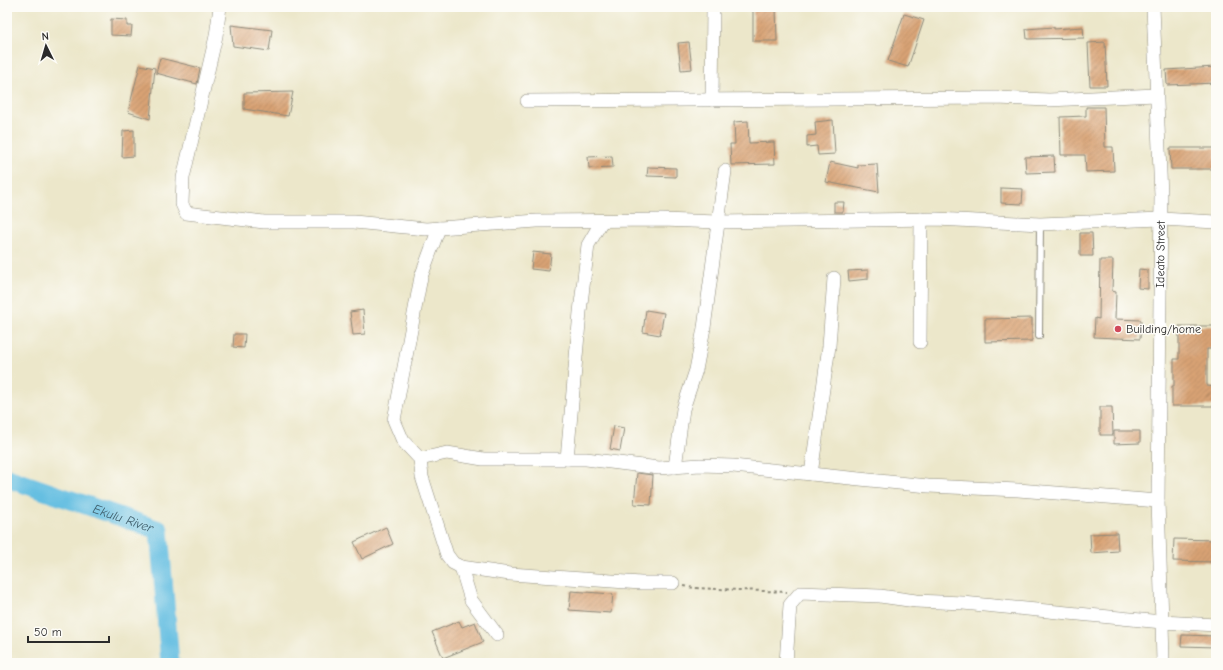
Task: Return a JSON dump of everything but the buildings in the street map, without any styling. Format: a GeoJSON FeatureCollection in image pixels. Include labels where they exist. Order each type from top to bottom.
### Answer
{"type":"FeatureCollection","features":[{"type":"Feature","properties":{"kind":"street"},"geometry":{"type":"LineString","coordinates":[[220,7],[216,36],[183,178],[182,204],[186,213],[264,222],[354,222],[426,229],[537,221],[675,220],[718,222],[921,219],[1040,224],[1161,219],[1216,222]]}},
{"type":"Feature","properties":{"kind":"street"},"geometry":{"type":"LineString","coordinates":[[712,100],[713,7]]}},
{"type":"Feature","properties":{"kind":"street","name":"Ideato Street"},"geometry":{"type":"LineString","coordinates":[[1153,7],[1161,219],[1158,501],[1163,663]]}},
{"type":"Feature","properties":{"kind":"street"},"geometry":{"type":"LineString","coordinates":[[527,102],[996,98],[1049,100],[1156,95]]}},
{"type":"Feature","properties":{"kind":"street"},"geometry":{"type":"LineString","coordinates":[[675,467],[684,410],[696,370],[704,328],[725,171]]}},
{"type":"Feature","properties":{"kind":"street"},"geometry":{"type":"LineString","coordinates":[[920,342],[921,219]]}},
{"type":"Feature","properties":{"kind":"street"},"geometry":{"type":"LineString","coordinates":[[567,460],[580,312],[588,245],[602,221]]}},
{"type":"Feature","properties":{"kind":"street"},"geometry":{"type":"LineString","coordinates":[[439,228],[421,277],[394,420],[403,441],[420,459],[422,477],[447,555],[453,563],[461,567],[510,574],[641,583],[673,583]]}},
{"type":"Feature","properties":{"kind":"street"},"geometry":{"type":"LineString","coordinates":[[810,474],[829,346],[834,278]]}},
{"type":"Feature","properties":{"kind":"street"},"geometry":{"type":"LineString","coordinates":[[420,459],[447,453],[483,459],[586,459],[659,468],[700,465],[733,466],[928,486],[1018,490],[1158,501]]}},
{"type":"Feature","properties":{"kind":"street"},"geometry":{"type":"LineString","coordinates":[[461,567],[471,600],[497,634]]}},
{"type":"Feature","properties":{"kind":"street"},"geometry":{"type":"LineString","coordinates":[[786,663],[790,605],[800,593],[880,596],[916,601],[963,603],[1162,622],[1216,625]]}},
{"type":"Feature","properties":{"kind":"lane"},"geometry":{"type":"LineString","coordinates":[[1039,336],[1040,224]]}},
{"type":"Feature","properties":{"kind":"path"},"geometry":{"type":"LineString","coordinates":[[673,583],[694,588],[770,590],[800,593]]}},
{"type":"Feature","properties":{"kind":"waterway","name":"Ekulu River"},"geometry":{"type":"LineString","coordinates":[[7,478],[159,530],[170,663]]}},
{"type":"Feature","properties":{"kind":"place","name":"Building/home"},"geometry":{"type":"Point","coordinates":[1118,329]}}]}
